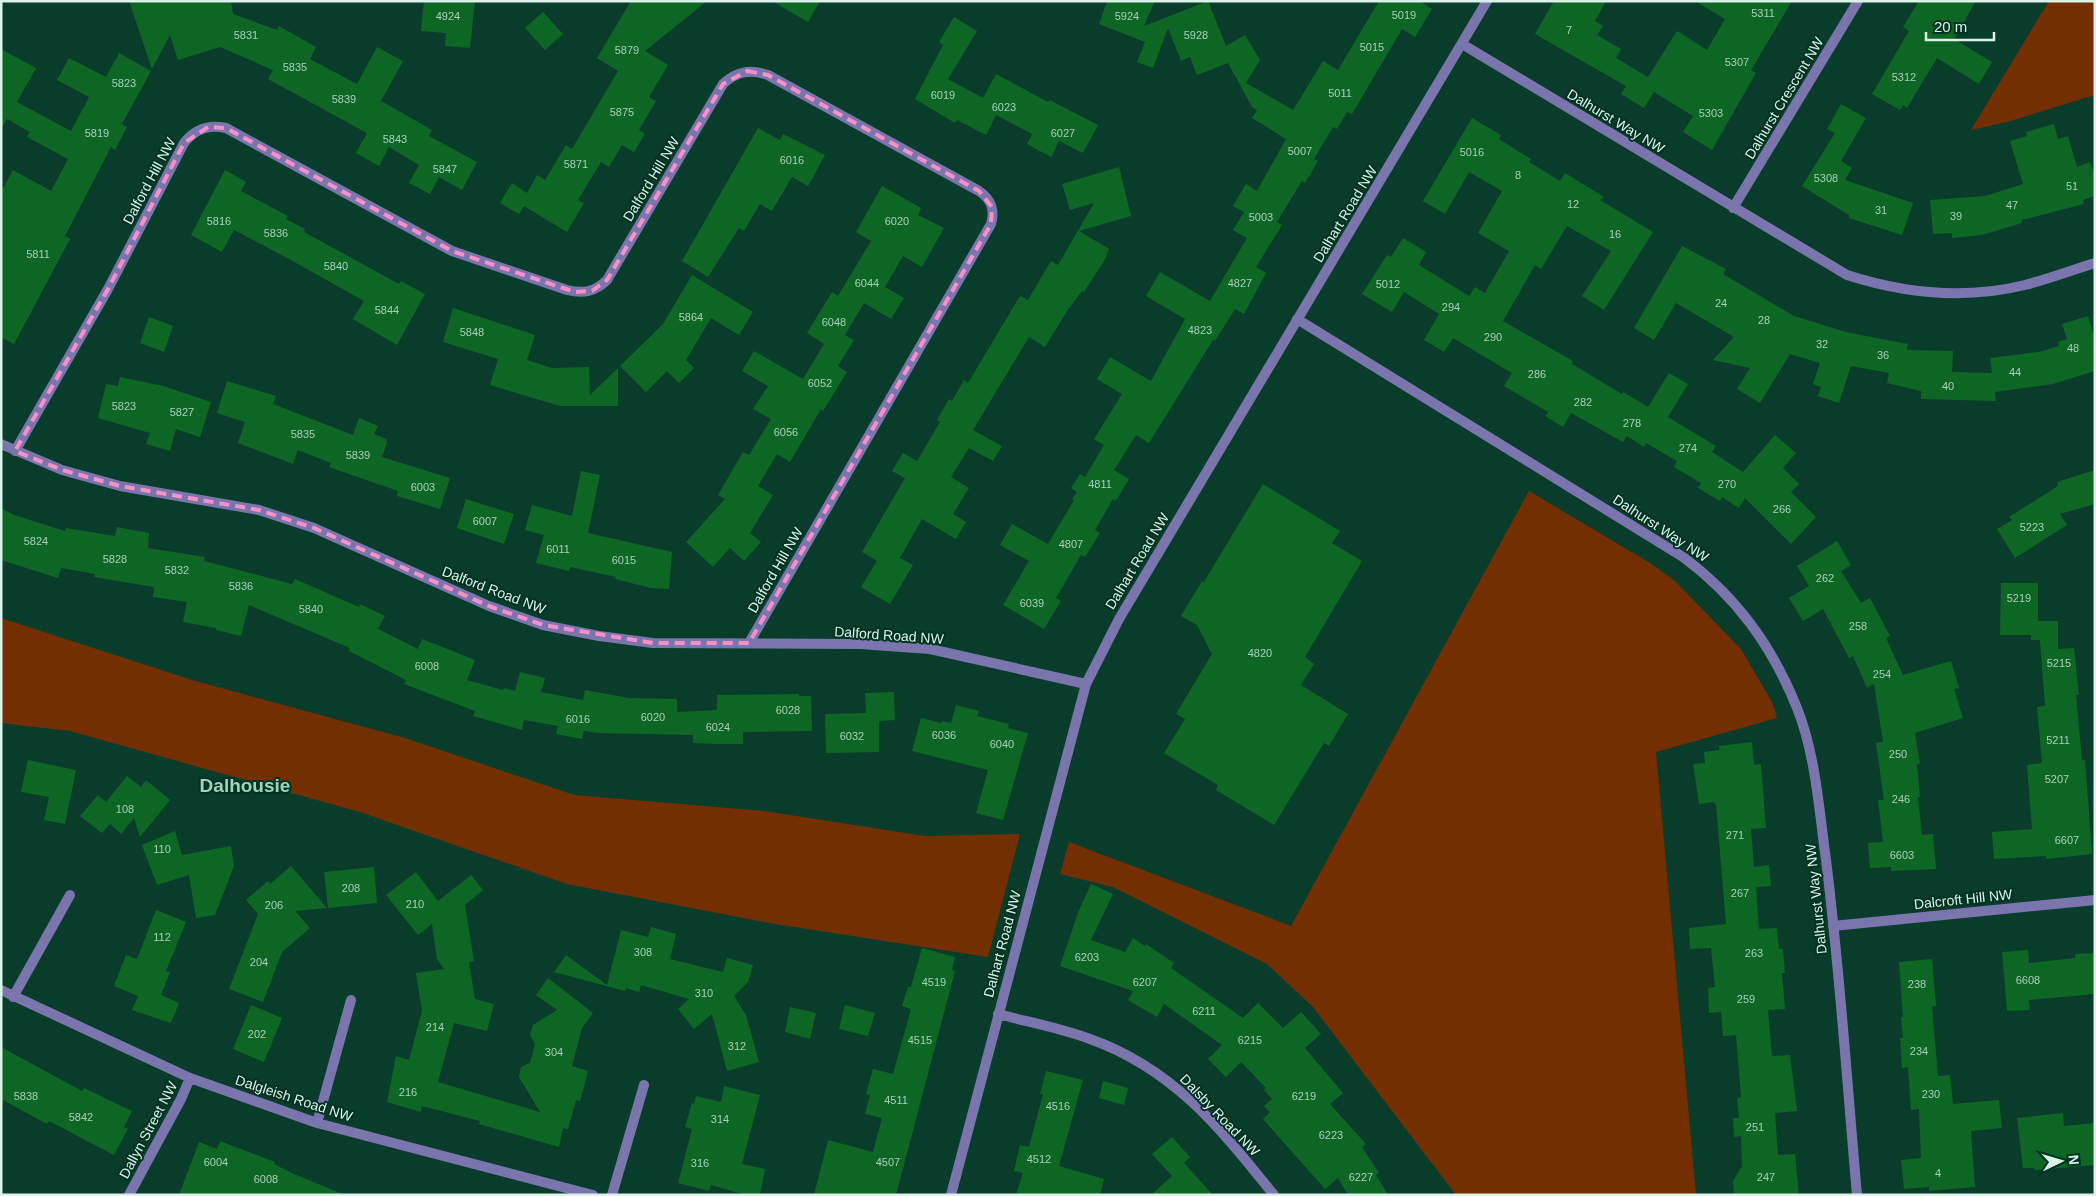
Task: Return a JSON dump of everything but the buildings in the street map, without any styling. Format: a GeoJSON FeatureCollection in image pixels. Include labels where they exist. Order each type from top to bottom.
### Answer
{"type":"FeatureCollection","features":[{"type":"Feature","properties":{"kind":"street","name":"Dalhart Road NW"},"geometry":{"type":"LineString","coordinates":[[951,1195],[1086,684],[1110,634],[1487,1]]}},
{"type":"Feature","properties":{"kind":"street","name":"Dalhurst Crescent NW"},"geometry":{"type":"LineString","coordinates":[[1733,208],[1858,1]]}},
{"type":"Feature","properties":{"kind":"street","name":"Dalhurst Way NW"},"geometry":{"type":"LineString","coordinates":[[1462,44],[1847,275],[1906,290],[1952,294],[2026,285],[2095,263]]}},
{"type":"Feature","properties":{"kind":"street","name":"Dalford Hill NW"},"geometry":{"type":"LineString","coordinates":[[15,451],[108,289],[184,143],[198,130],[208,127],[226,128],[452,251],[567,290],[584,292],[601,286],[607,280],[723,84],[738,74],[758,72],[979,191],[990,200],[993,216],[991,224],[749,643]]}},
{"type":"Feature","properties":{"kind":"street","name":"Dalhurst Way NW"},"geometry":{"type":"LineString","coordinates":[[1297,320],[1661,542],[1703,571],[1737,605],[1758,631],[1774,658],[1798,710],[1809,746],[1834,926],[1857,1195]]}},
{"type":"Feature","properties":{"kind":"street","name":"Dalford Road NW"},"geometry":{"type":"LineString","coordinates":[[1,444],[62,470],[120,486],[221,503],[278,516],[314,528],[489,606],[543,624],[599,636],[653,643],[860,644],[930,649],[1086,684]]}},
{"type":"Feature","properties":{"kind":"street"},"geometry":{"type":"LineString","coordinates":[[13,996],[70,895]]}},
{"type":"Feature","properties":{"kind":"street","name":"Dalcroft Hill NW"},"geometry":{"type":"LineString","coordinates":[[1834,926],[2095,900]]}},
{"type":"Feature","properties":{"kind":"street","name":"Dalgleish Road NW"},"geometry":{"type":"LineString","coordinates":[[1,990],[190,1078],[317,1123],[592,1195]]}},
{"type":"Feature","properties":{"kind":"street"},"geometry":{"type":"LineString","coordinates":[[317,1123],[351,1000]]}},
{"type":"Feature","properties":{"kind":"street","name":"Dalsby Road NW"},"geometry":{"type":"LineString","coordinates":[[998,1014],[1090,1039],[1152,1068],[1184,1092],[1230,1141],[1274,1195]]}},
{"type":"Feature","properties":{"kind":"street","name":"Dallyn Street NW"},"geometry":{"type":"LineString","coordinates":[[128,1195],[181,1099],[190,1078]]}},
{"type":"Feature","properties":{"kind":"street"},"geometry":{"type":"LineString","coordinates":[[612,1195],[644,1085]]}},
{"type":"Feature","properties":{"kind":"highlighted area"},"geometry":{"type":"Polygon","coordinates":[[[747,71],[768,75],[979,191],[992,207],[991,224],[749,643],[653,643],[543,625],[489,606],[314,528],[259,510],[120,486],[62,470],[15,451],[108,289],[184,143],[208,127],[226,128],[452,251],[575,292],[592,291],[607,280],[723,84],[747,71]]]}},
{"type":"Feature","properties":{"kind":"shaded area"},"geometry":{"type":"Polygon","coordinates":[[[2049,1],[2095,1],[2095,95],[2007,122],[1971,130],[2049,1]]]}},
{"type":"Feature","properties":{"kind":"shaded area"},"geometry":{"type":"Polygon","coordinates":[[[1529,491],[1650,563],[1675,581],[1741,649],[1772,702],[1777,718],[1656,752],[1696,1195],[1456,1195],[1313,1007],[1267,964],[1113,887],[1060,874],[1069,842],[1291,926],[1529,491]]]}},
{"type":"Feature","properties":{"kind":"shaded area"},"geometry":{"type":"Polygon","coordinates":[[[1,618],[192,680],[405,738],[574,795],[764,811],[925,836],[1020,834],[988,957],[775,924],[567,884],[360,812],[70,731],[1,723],[1,618]]]}},
{"type":"Feature","properties":{"kind":"district","name":"Dalhousie"},"geometry":{"type":"Point","coordinates":[245,785]}}]}
